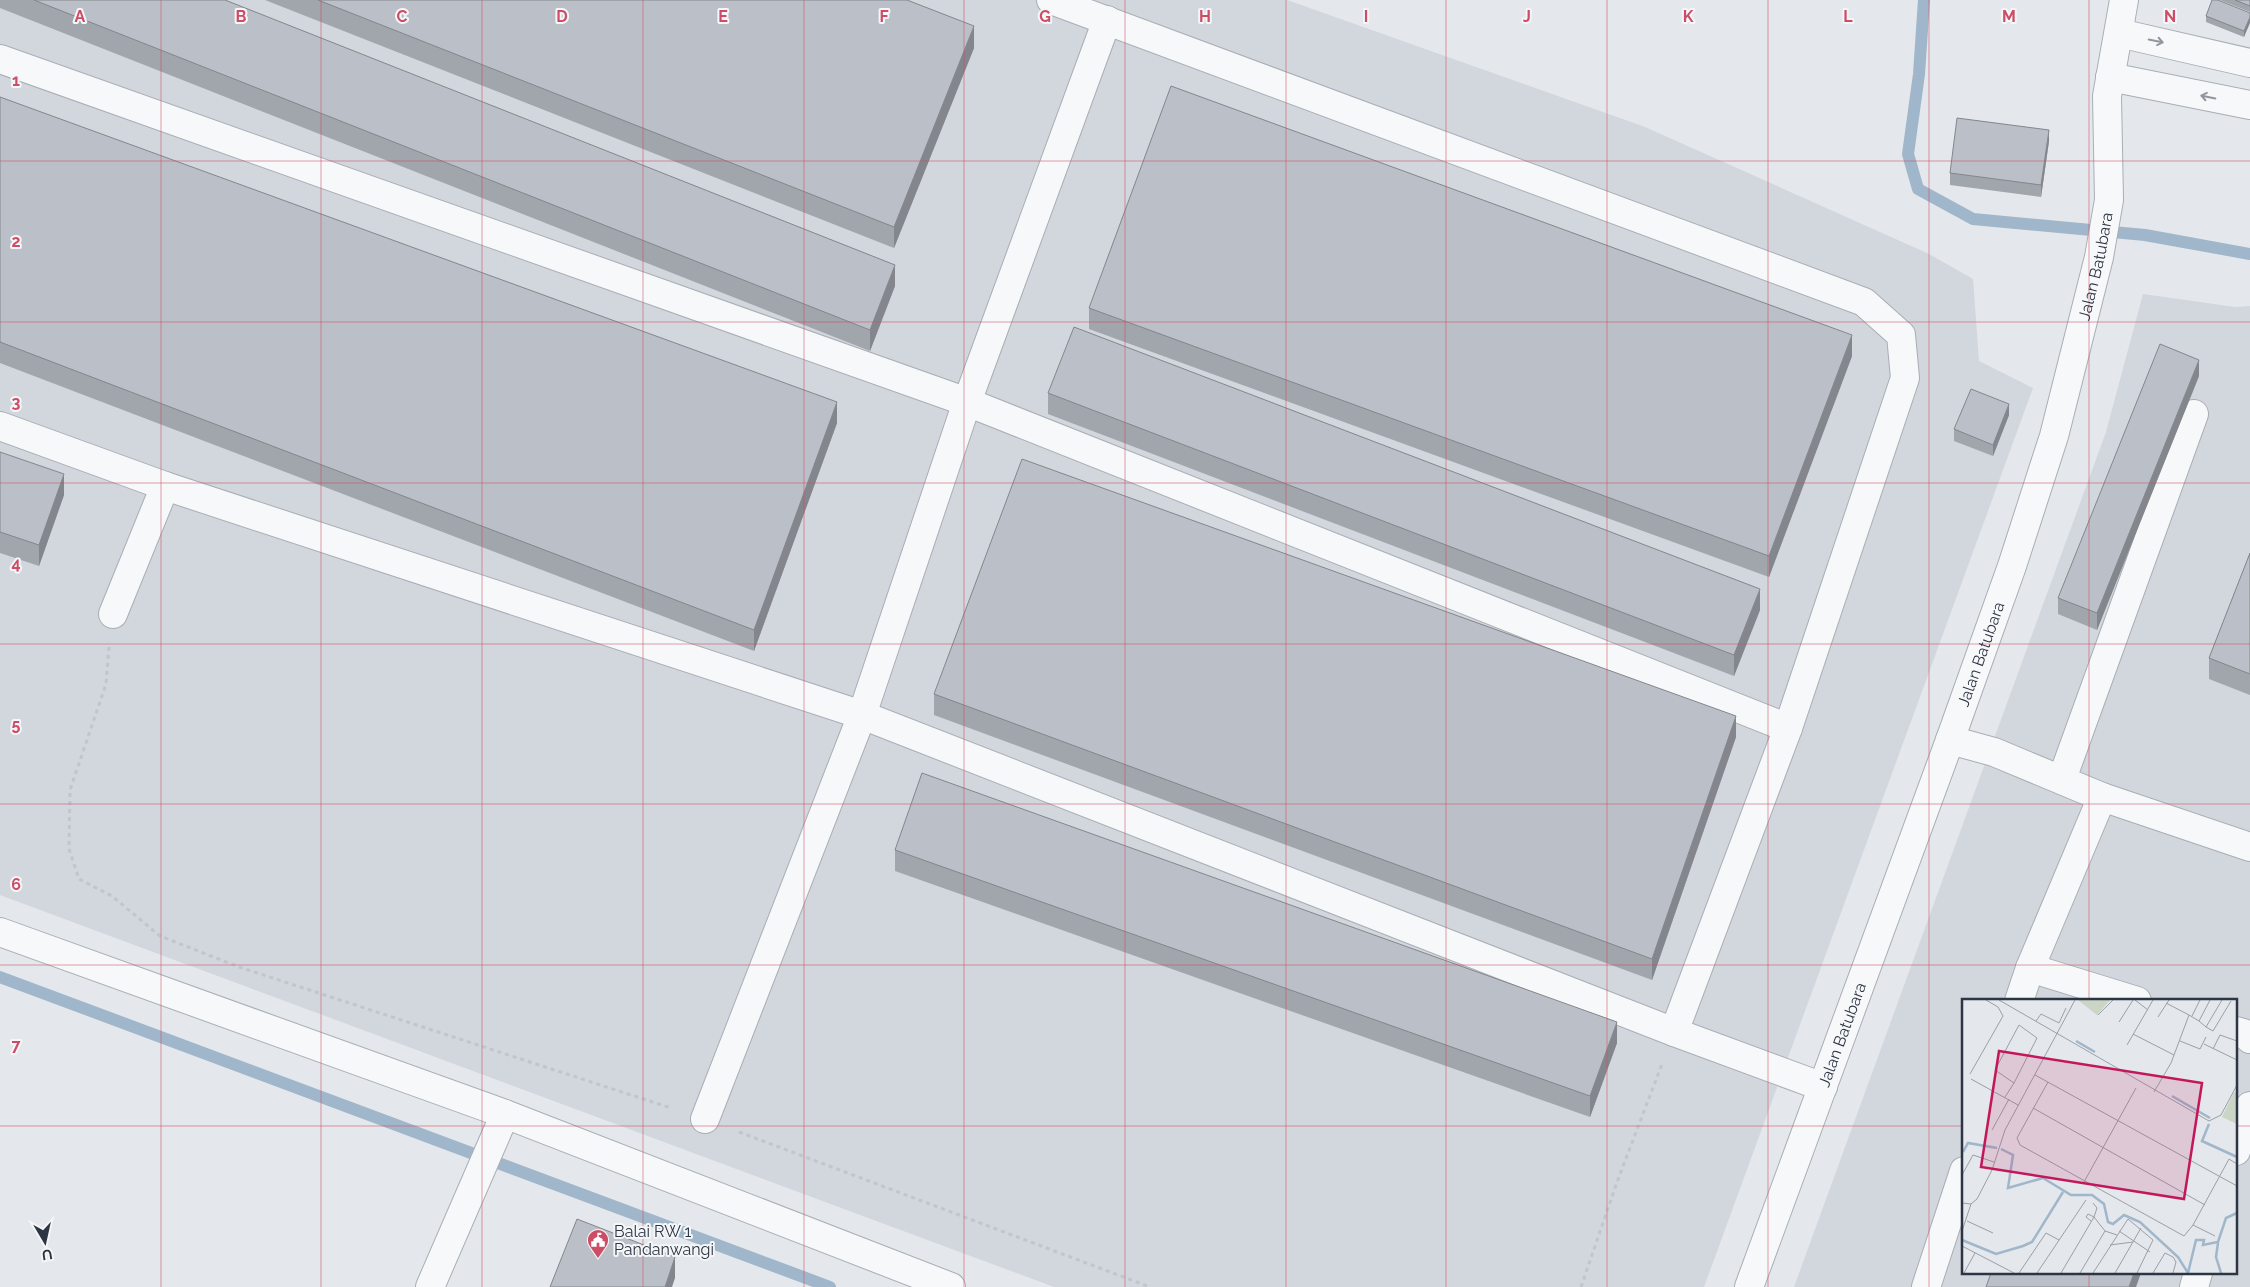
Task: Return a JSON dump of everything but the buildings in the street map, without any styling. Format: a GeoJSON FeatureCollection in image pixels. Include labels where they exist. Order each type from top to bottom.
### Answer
{"type":"FeatureCollection","features":[{"type":"Feature","properties":{"kind":"street"},"geometry":{"type":"LineString","coordinates":[[1051,0],[1864,302],[1901,335],[1905,378],[1788,728],[1674,1032]]}},
{"type":"Feature","properties":{"kind":"street","name":"Jalan Batubara"},"geometry":{"type":"LineString","coordinates":[[1749,1287],[1950,740],[2012,566],[2054,436],[2099,258],[2109,200],[2107,96],[2124,0]]}},
{"type":"Feature","properties":{"kind":"street"},"geometry":{"type":"LineString","coordinates":[[705,1119],[862,715],[967,402],[1106,20]]}},
{"type":"Feature","properties":{"kind":"street"},"geometry":{"type":"LineString","coordinates":[[2119,33],[2250,63]]}},
{"type":"Feature","properties":{"kind":"street"},"geometry":{"type":"LineString","coordinates":[[0,59],[967,402],[1788,728]]}},
{"type":"Feature","properties":{"kind":"street"},"geometry":{"type":"LineString","coordinates":[[2110,76],[2250,106]]}},
{"type":"Feature","properties":{"kind":"street"},"geometry":{"type":"LineString","coordinates":[[2062,779],[2194,414]]}},
{"type":"Feature","properties":{"kind":"street"},"geometry":{"type":"LineString","coordinates":[[0,426],[165,486],[862,715],[1674,1032],[1823,1087]]}},
{"type":"Feature","properties":{"kind":"street"},"geometry":{"type":"LineString","coordinates":[[113,614],[165,486]]}},
{"type":"Feature","properties":{"kind":"street"},"geometry":{"type":"LineString","coordinates":[[1950,740],[1994,752],[2102,797],[2250,847]]}},
{"type":"Feature","properties":{"kind":"street"},"geometry":{"type":"LineString","coordinates":[[2020,999],[2030,968],[2102,797]]}},
{"type":"Feature","properties":{"kind":"street"},"geometry":{"type":"LineString","coordinates":[[0,932],[505,1114],[951,1287]]}},
{"type":"Feature","properties":{"kind":"street"},"geometry":{"type":"LineString","coordinates":[[2030,968],[2131,999]]}},
{"type":"Feature","properties":{"kind":"street"},"geometry":{"type":"LineString","coordinates":[[2238,1032],[2250,1039]]}},
{"type":"Feature","properties":{"kind":"street"},"geometry":{"type":"LineString","coordinates":[[2238,1145],[2250,1106]]}},
{"type":"Feature","properties":{"kind":"street"},"geometry":{"type":"LineString","coordinates":[[430,1287],[505,1114]]}},
{"type":"Feature","properties":{"kind":"street"},"geometry":{"type":"LineString","coordinates":[[1926,1287],[1962,1178]]}},
{"type":"Feature","properties":{"kind":"street"},"geometry":{"type":"LineString","coordinates":[[2194,1287],[2198,1274]]}},
{"type":"Feature","properties":{"kind":"path"},"geometry":{"type":"LineString","coordinates":[[113,614],[106,684],[70,790],[69,849],[79,879],[112,896],[160,936],[239,967],[705,1119],[1150,1287]]}},
{"type":"Feature","properties":{"kind":"path"},"geometry":{"type":"LineString","coordinates":[[1581,1287],[1617,1182],[1674,1032]]}},
{"type":"Feature","properties":{"kind":"shaded area"},"geometry":{"type":"Polygon","coordinates":[[[0,0],[1287,0],[1645,127],[1929,254],[1973,279],[1979,361],[2033,388],[1704,1287],[1054,1287],[0,895],[0,0]]]}},
{"type":"Feature","properties":{"kind":"shaded area"},"geometry":{"type":"Polygon","coordinates":[[[2143,294],[2235,307],[2250,306],[2250,1287],[1794,1287],[2106,432],[2143,294]]]}},
{"type":"Feature","properties":{"kind":"waterway"},"geometry":{"type":"LineString","coordinates":[[1924,0],[1919,74],[1908,154],[1918,189],[1973,219],[2145,235],[2250,254]]}},
{"type":"Feature","properties":{"kind":"waterway"},"geometry":{"type":"LineString","coordinates":[[0,977],[830,1287]]}},
{"type":"Feature","properties":{"kind":"place","name":"Balai RW 1 Pandanwangi"},"geometry":{"type":"Point","coordinates":[598,1259]}}]}
